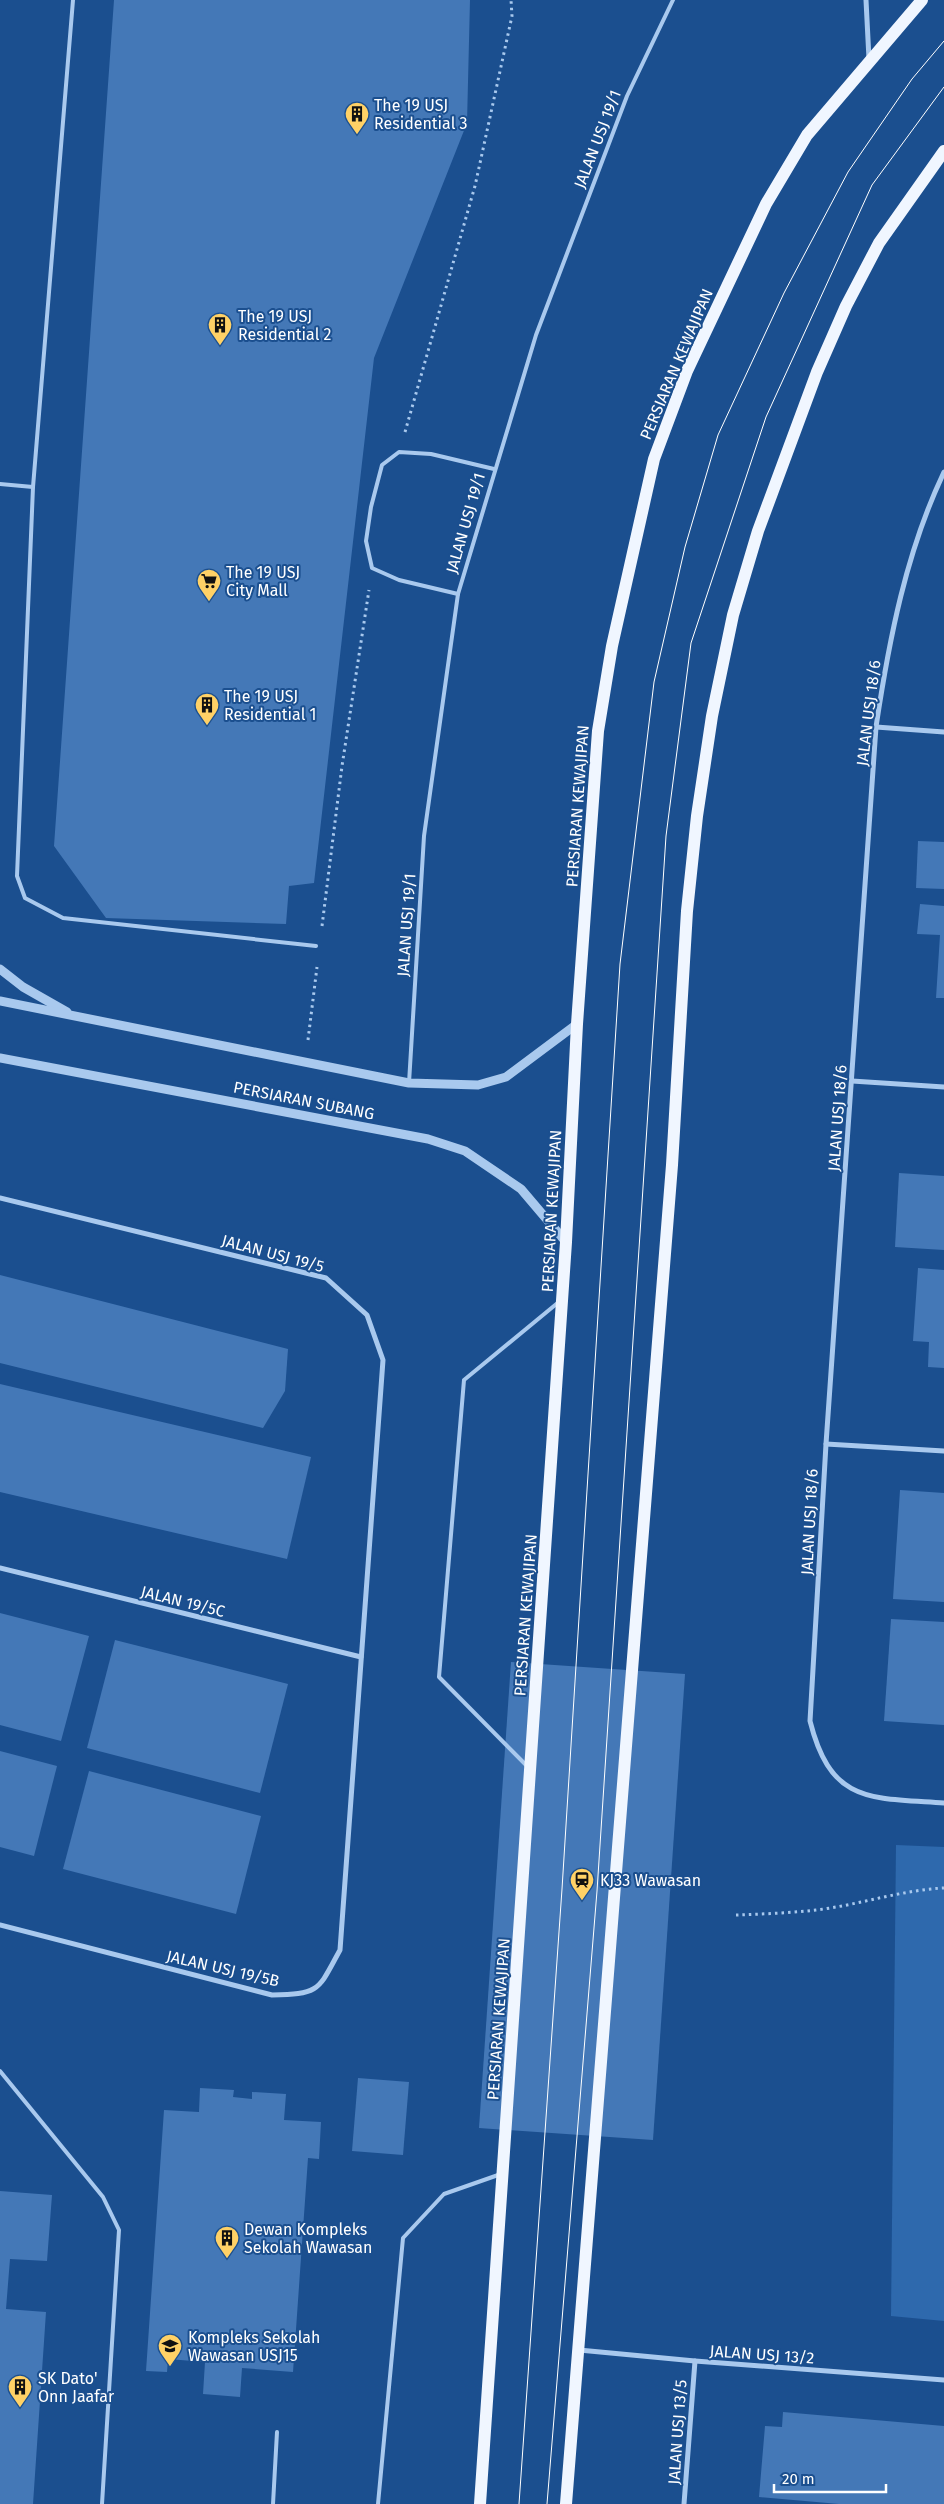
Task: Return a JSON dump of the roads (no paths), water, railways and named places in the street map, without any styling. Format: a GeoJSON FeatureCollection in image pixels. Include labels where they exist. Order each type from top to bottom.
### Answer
{"type":"FeatureCollection","features":[{"type":"Feature","properties":{"kind":"main road","name":"PERSIARAN KEWAJIPAN"},"geometry":{"type":"LineString","coordinates":[[480,2504],[566,1242],[577,1024],[598,731],[612,646],[654,459],[687,371],[766,204],[807,135],[922,0]]}},
{"type":"Feature","properties":{"kind":"main road"},"geometry":{"type":"LineString","coordinates":[[566,2504],[676,1116],[687,911],[697,816],[712,716],[733,615],[769,503],[817,372],[846,306],[879,243],[944,151]]}},
{"type":"Feature","properties":{"kind":"street"},"geometry":{"type":"LineString","coordinates":[[866,0],[869,60]]}},
{"type":"Feature","properties":{"kind":"street","name":"JALAN USJ 18/6"},"geometry":{"type":"LineString","coordinates":[[944,472],[918,536],[901,594],[886,660],[876,727],[826,1444],[810,1720],[816,1746],[830,1770],[846,1787],[869,1796],[944,1803]]}},
{"type":"Feature","properties":{"kind":"street"},"geometry":{"type":"LineString","coordinates":[[876,727],[944,732]]}},
{"type":"Feature","properties":{"kind":"street"},"geometry":{"type":"LineString","coordinates":[[0,968],[23,987],[51,1005],[82,1018]]}},
{"type":"Feature","properties":{"kind":"street"},"geometry":{"type":"LineString","coordinates":[[0,1001],[409,1083],[478,1085],[506,1077],[577,1024]]}},
{"type":"Feature","properties":{"kind":"street","name":"PERSIARAN SUBANG"},"geometry":{"type":"LineString","coordinates":[[0,1058],[428,1139],[466,1151],[521,1189],[566,1242]]}},
{"type":"Feature","properties":{"kind":"street"},"geometry":{"type":"LineString","coordinates":[[852,1081],[944,1087]]}},
{"type":"Feature","properties":{"kind":"street","name":"JALAN USJ 19/5"},"geometry":{"type":"LineString","coordinates":[[0,1198],[326,1278],[367,1315],[383,1360],[361,1658]]}},
{"type":"Feature","properties":{"kind":"street"},"geometry":{"type":"LineString","coordinates":[[826,1444],[944,1451]]}},
{"type":"Feature","properties":{"kind":"street","name":"JALAN 19/5C"},"geometry":{"type":"LineString","coordinates":[[0,1568],[361,1658]]}},
{"type":"Feature","properties":{"kind":"street","name":"JALAN USJ 19/5B"},"geometry":{"type":"LineString","coordinates":[[0,1925],[272,1994],[300,1994],[320,1986],[340,1950],[361,1658]]}},
{"type":"Feature","properties":{"kind":"street","name":"JALAN USJ 13/2"},"geometry":{"type":"LineString","coordinates":[[579,2350],[944,2380]]}},
{"type":"Feature","properties":{"kind":"street","name":"JALAN USJ 13/5"},"geometry":{"type":"LineString","coordinates":[[684,2504],[695,2361]]}},
{"type":"Feature","properties":{"kind":"lane"},"geometry":{"type":"LineString","coordinates":[[73,0],[33,487],[17,876],[24,898],[63,918],[316,946]]}},
{"type":"Feature","properties":{"kind":"lane","name":"JALAN USJ 19/1"},"geometry":{"type":"LineString","coordinates":[[409,1083],[424,836],[458,594],[494,469],[536,335],[623,105],[673,0]]}},
{"type":"Feature","properties":{"kind":"lane"},"geometry":{"type":"LineString","coordinates":[[458,594],[399,580],[372,568],[366,541],[371,507],[382,465],[399,452],[431,454],[494,469]]}},
{"type":"Feature","properties":{"kind":"lane"},"geometry":{"type":"LineString","coordinates":[[0,484],[33,487]]}},
{"type":"Feature","properties":{"kind":"lane"},"geometry":{"type":"LineString","coordinates":[[531,1769],[439,1677],[464,1380],[562,1298]]}},
{"type":"Feature","properties":{"kind":"lane"},"geometry":{"type":"LineString","coordinates":[[0,2071],[103,2197],[119,2230],[102,2504]]}},
{"type":"Feature","properties":{"kind":"lane"},"geometry":{"type":"LineString","coordinates":[[378,2504],[403,2238],[444,2194],[504,2173]]}},
{"type":"Feature","properties":{"kind":"lane"},"geometry":{"type":"LineString","coordinates":[[273,2504],[277,2432]]}},
{"type":"Feature","properties":{"kind":"tram line"},"geometry":{"type":"LineString","coordinates":[[519,2504],[562,1889],[620,964],[654,682],[685,547],[718,435],[784,293],[848,172],[912,79],[944,41]]}},
{"type":"Feature","properties":{"kind":"tram line"},"geometry":{"type":"LineString","coordinates":[[547,2504],[597,1891],[666,836],[691,643],[766,417],[872,185],[944,87]]}},
{"type":"Feature","properties":{"kind":"place","name":"The 19 USJ Residential 3"},"geometry":{"type":"Point","coordinates":[357,135]}},
{"type":"Feature","properties":{"kind":"place","name":"The 19 USJ Residential 2"},"geometry":{"type":"Point","coordinates":[220,346]}},
{"type":"Feature","properties":{"kind":"place","name":"The 19 USJ City Mall"},"geometry":{"type":"Point","coordinates":[209,602]}},
{"type":"Feature","properties":{"kind":"place","name":"The 19 USJ Residential 1"},"geometry":{"type":"Point","coordinates":[207,726]}},
{"type":"Feature","properties":{"kind":"place","name":"KJ33 Wawasan"},"geometry":{"type":"Point","coordinates":[582,1901]}},
{"type":"Feature","properties":{"kind":"place","name":"Dewan Kompleks Sekolah Wawasan"},"geometry":{"type":"Point","coordinates":[227,2259]}},
{"type":"Feature","properties":{"kind":"place","name":"Kompleks Sekolah Wawasan USJ15"},"geometry":{"type":"Point","coordinates":[170,2367]}},
{"type":"Feature","properties":{"kind":"place","name":"SK Dato' Onn Jaafar"},"geometry":{"type":"Point","coordinates":[20,2408]}}]}
